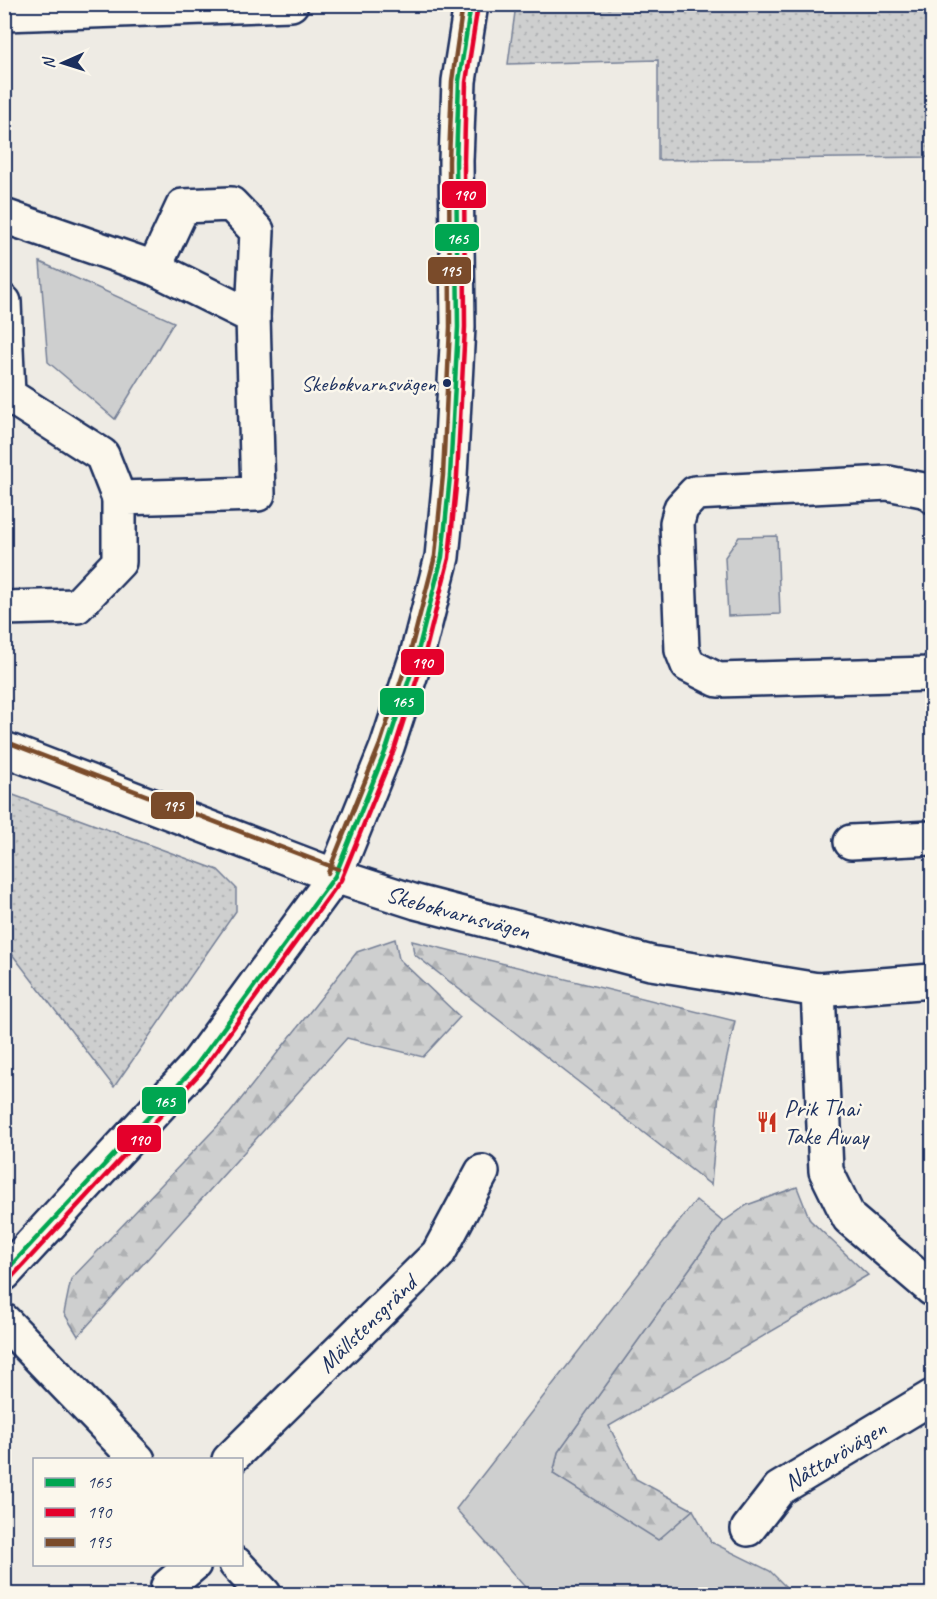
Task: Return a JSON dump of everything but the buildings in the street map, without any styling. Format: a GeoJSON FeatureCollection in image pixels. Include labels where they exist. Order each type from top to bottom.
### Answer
{"type":"FeatureCollection","features":[{"type":"Feature","properties":{"kind":"street"},"geometry":{"type":"LineString","coordinates":[[4,15],[291,4]]}},
{"type":"Feature","properties":{"kind":"street"},"geometry":{"type":"LineString","coordinates":[[5,1273],[195,1067],[336,876],[387,747],[417,655],[442,557],[450,476],[458,327],[456,161],[459,81],[471,4]]}},
{"type":"Feature","properties":{"kind":"street"},"geometry":{"type":"LineString","coordinates":[[119,498],[258,494],[253,317],[257,231],[231,204],[183,206],[154,268]]}},
{"type":"Feature","properties":{"kind":"street"},"geometry":{"type":"LineString","coordinates":[[4,216],[154,268],[253,317]]}},
{"type":"Feature","properties":{"kind":"street"},"geometry":{"type":"LineString","coordinates":[[4,302],[8,395],[102,455],[119,498],[119,562],[77,606],[4,608]]}},
{"type":"Feature","properties":{"kind":"street"},"geometry":{"type":"LineString","coordinates":[[933,496],[928,491],[888,483],[695,493],[681,508],[677,524],[682,650],[688,665],[718,680],[929,674],[933,672]]}},
{"type":"Feature","properties":{"kind":"street","name":"Skebokvarnsvägen"},"geometry":{"type":"LineString","coordinates":[[4,749],[336,876],[416,902],[651,963],[818,990],[933,981]]}},
{"type":"Feature","properties":{"kind":"street"},"geometry":{"type":"LineString","coordinates":[[851,842],[933,838]]}},
{"type":"Feature","properties":{"kind":"street"},"geometry":{"type":"LineString","coordinates":[[818,990],[826,1171],[849,1218],[933,1289]]}},
{"type":"Feature","properties":{"kind":"street","name":"Mällstensgränd"},"geometry":{"type":"LineString","coordinates":[[232,1458],[438,1254],[482,1172]]}},
{"type":"Feature","properties":{"kind":"street"},"geometry":{"type":"LineString","coordinates":[[4,1321],[136,1458]]}},
{"type":"Feature","properties":{"kind":"street","name":"Nåttarövägen"},"geometry":{"type":"LineString","coordinates":[[748,1529],[779,1490],[933,1396]]}},
{"type":"Feature","properties":{"kind":"street"},"geometry":{"type":"LineString","coordinates":[[171,1594],[168,1586],[192,1566]]}},
{"type":"Feature","properties":{"kind":"street"},"geometry":{"type":"LineString","coordinates":[[238,1566],[264,1594]]}},
{"type":"Feature","properties":{"kind":"green space"},"geometry":{"type":"Polygon","coordinates":[[[516,5],[932,5],[932,157],[658,160],[658,60],[508,64],[516,5]]]}},
{"type":"Feature","properties":{"kind":"green space"},"geometry":{"type":"Polygon","coordinates":[[[40,262],[174,322],[115,419],[48,362],[40,262]]]}},
{"type":"Feature","properties":{"kind":"green space"},"geometry":{"type":"Polygon","coordinates":[[[777,536],[780,614],[728,616],[725,557],[739,537],[777,536]]]}},
{"type":"Feature","properties":{"kind":"green space"},"geometry":{"type":"Polygon","coordinates":[[[5,792],[218,870],[236,888],[236,911],[114,1087],[5,945],[5,792]]]}},
{"type":"Feature","properties":{"kind":"green space"},"geometry":{"type":"Polygon","coordinates":[[[395,939],[399,959],[460,1017],[423,1057],[347,1038],[78,1336],[64,1313],[71,1279],[230,1113],[357,952],[395,939]]]}},
{"type":"Feature","properties":{"kind":"green space"},"geometry":{"type":"Polygon","coordinates":[[[412,941],[735,1021],[719,1093],[711,1185],[414,954],[412,941]]]}},
{"type":"Feature","properties":{"kind":"green space"},"geometry":{"type":"Polygon","coordinates":[[[797,1187],[810,1220],[868,1275],[609,1426],[636,1479],[693,1510],[658,1541],[553,1474],[558,1452],[723,1222],[747,1205],[797,1187]]]}},
{"type":"Feature","properties":{"kind":"green space"},"geometry":{"type":"Polygon","coordinates":[[[696,1200],[723,1222],[558,1452],[553,1474],[658,1540],[693,1510],[711,1542],[770,1571],[793,1594],[527,1594],[525,1587],[456,1509],[696,1200]]]}},
{"type":"Feature","properties":{"kind":"transit line","name":"195"},"geometry":{"type":"LineString","coordinates":[[328,873],[380,744],[410,653],[435,556],[443,475],[450,327],[449,161],[452,81],[463,4]]}},
{"type":"Feature","properties":{"kind":"transit line","name":"165"},"geometry":{"type":"LineString","coordinates":[[4,1273],[195,1067],[335,876],[387,747],[417,655],[442,557],[450,476],[458,327],[456,161],[459,81],[471,4]]}},
{"type":"Feature","properties":{"kind":"transit line","name":"190"},"geometry":{"type":"LineString","coordinates":[[10,1279],[201,1072],[341,880],[394,750],[424,657],[449,558],[457,476],[465,327],[466,82],[478,5]]}},
{"type":"Feature","properties":{"kind":"transit line","name":"195"},"geometry":{"type":"LineString","coordinates":[[7,742],[338,869]]}},
{"type":"Feature","properties":{"kind":"place","name":"Skebokvarnsvägen"},"geometry":{"type":"Point","coordinates":[447,383]}},
{"type":"Feature","properties":{"kind":"place","name":"Prik Thai Take Away"},"geometry":{"type":"Point","coordinates":[767,1122]}}]}
